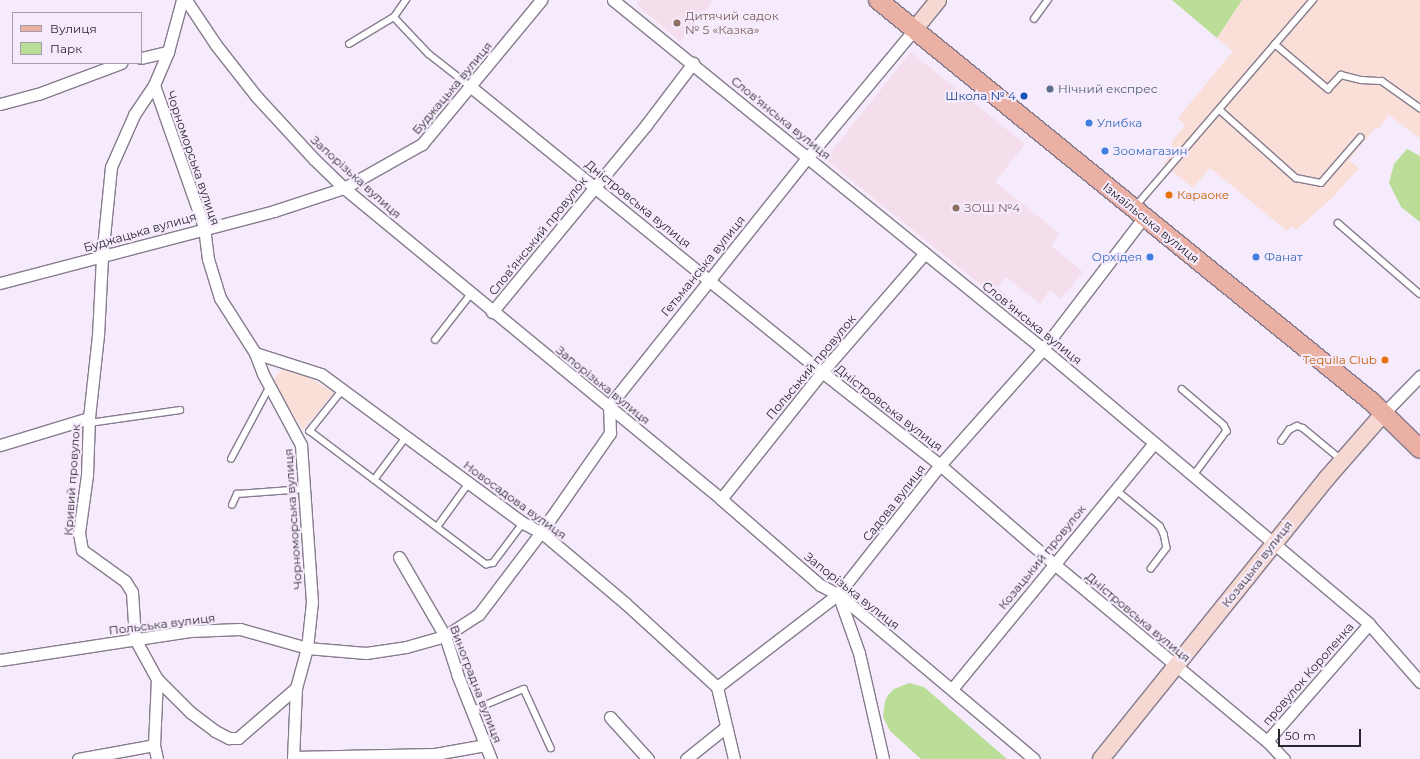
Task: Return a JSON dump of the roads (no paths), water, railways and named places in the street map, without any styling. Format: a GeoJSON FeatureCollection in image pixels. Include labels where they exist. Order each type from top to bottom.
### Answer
{"type":"FeatureCollection","features":[{"type":"Feature","properties":{"kind":"main road","name":"Ізмаїльська вулиця"},"geometry":{"type":"LineString","coordinates":[[878,0],[1384,413],[1420,449]]}},
{"type":"Feature","properties":{"kind":"street","name":"Чорноморська вулиця"},"geometry":{"type":"LineString","coordinates":[[182,0],[168,52],[154,85],[204,227],[208,259],[220,298],[255,352],[270,386],[301,445],[312,602],[307,648],[296,688],[293,758]]}},
{"type":"Feature","properties":{"kind":"street","name":"Запорізька вулиця"},"geometry":{"type":"LineString","coordinates":[[186,0],[216,45],[256,96],[314,159],[344,188],[492,312],[721,499],[820,585],[838,594],[1034,759]]}},
{"type":"Feature","properties":{"kind":"street","name":"Буджацька вулиця"},"geometry":{"type":"LineString","coordinates":[[0,283],[102,257],[204,227],[274,211],[344,188],[422,144],[542,0]]}},
{"type":"Feature","properties":{"kind":"street","name":"Словʼянська вулиця"},"geometry":{"type":"LineString","coordinates":[[613,0],[693,63],[925,254],[1043,348],[1193,477],[1369,624],[1420,682]]}},
{"type":"Feature","properties":{"kind":"street"},"geometry":{"type":"LineString","coordinates":[[914,30],[938,0]]}},
{"type":"Feature","properties":{"kind":"street","name":"Гетьманська вулиця"},"geometry":{"type":"LineString","coordinates":[[609,406],[808,157],[914,30]]}},
{"type":"Feature","properties":{"kind":"street"},"geometry":{"type":"LineString","coordinates":[[142,58],[168,52]]}},
{"type":"Feature","properties":{"kind":"street","name":"Словʼянський провулок"},"geometry":{"type":"LineString","coordinates":[[492,312],[595,185],[646,125],[693,63]]}},
{"type":"Feature","properties":{"kind":"street"},"geometry":{"type":"LineString","coordinates":[[0,104],[38,94],[118,64]]}},
{"type":"Feature","properties":{"kind":"street","name":"Кривий провулок"},"geometry":{"type":"LineString","coordinates":[[154,85],[134,115],[110,167],[102,257],[98,335],[89,420],[87,475],[79,533],[82,550],[125,581],[132,592],[135,639],[157,679],[190,712],[229,738],[238,738],[248,731],[296,688]]}},
{"type":"Feature","properties":{"kind":"street","name":"Дністровська вулиця"},"geometry":{"type":"LineString","coordinates":[[471,87],[710,278],[822,372],[940,465],[1053,563],[1267,741],[1284,759]]}},
{"type":"Feature","properties":{"kind":"street","name":"Садова вулиця"},"geometry":{"type":"LineString","coordinates":[[717,687],[838,594],[940,465],[1043,348],[1139,213]]}},
{"type":"Feature","properties":{"kind":"street","name":"Польський провулок"},"geometry":{"type":"LineString","coordinates":[[721,499],[822,372],[925,254]]}},
{"type":"Feature","properties":{"kind":"street","name":"Новосадова вулиця"},"geometry":{"type":"LineString","coordinates":[[255,352],[321,374],[523,523],[541,532],[625,603],[717,687]]}},
{"type":"Feature","properties":{"kind":"street","name":"Козацька вулиця"},"geometry":{"type":"LineString","coordinates":[[1101,759],[1177,667],[1273,544],[1342,461],[1384,413],[1420,376]]}},
{"type":"Feature","properties":{"kind":"street"},"geometry":{"type":"LineString","coordinates":[[541,532],[610,433],[609,406]]}},
{"type":"Feature","properties":{"kind":"street"},"geometry":{"type":"LineString","coordinates":[[0,445],[89,420]]}},
{"type":"Feature","properties":{"kind":"street","name":"Козацький провулок"},"geometry":{"type":"LineString","coordinates":[[952,689],[1053,563],[1154,443]]}},
{"type":"Feature","properties":{"kind":"street","name":"Польська вулиця"},"geometry":{"type":"LineString","coordinates":[[0,660],[190,631],[240,629],[307,648],[366,653],[406,647],[445,636],[479,614],[541,532]]}},
{"type":"Feature","properties":{"kind":"street","name":"Виноградна вулиця"},"geometry":{"type":"LineString","coordinates":[[399,556],[445,636],[457,674],[473,710],[491,759]]}},
{"type":"Feature","properties":{"kind":"street"},"geometry":{"type":"LineString","coordinates":[[838,594],[859,653],[883,759]]}},
{"type":"Feature","properties":{"kind":"street","name":"провулок Короленка"},"geometry":{"type":"LineString","coordinates":[[1267,741],[1369,624]]}},
{"type":"Feature","properties":{"kind":"street"},"geometry":{"type":"LineString","coordinates":[[157,679],[154,745],[157,759]]}},
{"type":"Feature","properties":{"kind":"street"},"geometry":{"type":"LineString","coordinates":[[717,687],[734,759]]}},
{"type":"Feature","properties":{"kind":"street"},"geometry":{"type":"LineString","coordinates":[[610,717],[648,759]]}},
{"type":"Feature","properties":{"kind":"street"},"geometry":{"type":"LineString","coordinates":[[686,759],[726,727]]}},
{"type":"Feature","properties":{"kind":"street"},"geometry":{"type":"LineString","coordinates":[[293,758],[435,754],[485,744]]}},
{"type":"Feature","properties":{"kind":"street"},"geometry":{"type":"LineString","coordinates":[[78,759],[154,745]]}},
{"type":"Feature","properties":{"kind":"lane"},"geometry":{"type":"LineString","coordinates":[[349,44],[394,17],[406,0]]}},
{"type":"Feature","properties":{"kind":"lane"},"geometry":{"type":"LineString","coordinates":[[1034,19],[1048,0]]}},
{"type":"Feature","properties":{"kind":"lane"},"geometry":{"type":"LineString","coordinates":[[1139,213],[1220,110],[1313,0]]}},
{"type":"Feature","properties":{"kind":"lane"},"geometry":{"type":"LineString","coordinates":[[394,17],[429,54],[471,87]]}},
{"type":"Feature","properties":{"kind":"lane"},"geometry":{"type":"LineString","coordinates":[[1275,44],[1328,89],[1341,75],[1361,80],[1382,81],[1420,108]]}},
{"type":"Feature","properties":{"kind":"lane"},"geometry":{"type":"LineString","coordinates":[[1220,110],[1296,178],[1321,183],[1360,138]]}},
{"type":"Feature","properties":{"kind":"lane"},"geometry":{"type":"LineString","coordinates":[[1338,223],[1420,294]]}},
{"type":"Feature","properties":{"kind":"lane"},"geometry":{"type":"LineString","coordinates":[[435,340],[471,294]]}},
{"type":"Feature","properties":{"kind":"lane"},"geometry":{"type":"LineString","coordinates":[[231,459],[270,386]]}},
{"type":"Feature","properties":{"kind":"lane"},"geometry":{"type":"LineString","coordinates":[[1182,389],[1224,425],[1227,431],[1193,477]]}},
{"type":"Feature","properties":{"kind":"lane"},"geometry":{"type":"LineString","coordinates":[[343,390],[310,431],[486,564],[493,563],[523,523]]}},
{"type":"Feature","properties":{"kind":"lane"},"geometry":{"type":"LineString","coordinates":[[89,420],[180,410]]}},
{"type":"Feature","properties":{"kind":"lane"},"geometry":{"type":"LineString","coordinates":[[1281,441],[1289,430],[1297,426],[1303,428],[1342,461]]}},
{"type":"Feature","properties":{"kind":"lane"},"geometry":{"type":"LineString","coordinates":[[374,480],[406,437]]}},
{"type":"Feature","properties":{"kind":"lane"},"geometry":{"type":"LineString","coordinates":[[437,527],[469,484]]}},
{"type":"Feature","properties":{"kind":"lane"},"geometry":{"type":"LineString","coordinates":[[232,505],[237,494],[305,489]]}},
{"type":"Feature","properties":{"kind":"lane"},"geometry":{"type":"LineString","coordinates":[[1115,489],[1160,526],[1164,534],[1167,548],[1151,569]]}},
{"type":"Feature","properties":{"kind":"lane"},"geometry":{"type":"LineString","coordinates":[[473,710],[524,689],[551,748]]}},
{"type":"Feature","properties":{"kind":"place","name":"Дитячий садок № 5 «Казка»"},"geometry":{"type":"Point","coordinates":[677,23]}},
{"type":"Feature","properties":{"kind":"place","name":"Нічний експрес"},"geometry":{"type":"Point","coordinates":[1050,89]}},
{"type":"Feature","properties":{"kind":"place","name":"Школа № 4"},"geometry":{"type":"Point","coordinates":[1024,96]}},
{"type":"Feature","properties":{"kind":"place","name":"Улибка"},"geometry":{"type":"Point","coordinates":[1089,123]}},
{"type":"Feature","properties":{"kind":"place","name":"Зоомагазин"},"geometry":{"type":"Point","coordinates":[1105,151]}},
{"type":"Feature","properties":{"kind":"place","name":"Караоке"},"geometry":{"type":"Point","coordinates":[1169,195]}},
{"type":"Feature","properties":{"kind":"place","name":"ЗОШ №4"},"geometry":{"type":"Point","coordinates":[956,208]}},
{"type":"Feature","properties":{"kind":"place","name":"Орхідея"},"geometry":{"type":"Point","coordinates":[1150,257]}},
{"type":"Feature","properties":{"kind":"place","name":"Фанат"},"geometry":{"type":"Point","coordinates":[1256,257]}},
{"type":"Feature","properties":{"kind":"place","name":"Tequila Club"},"geometry":{"type":"Point","coordinates":[1385,360]}}]}
